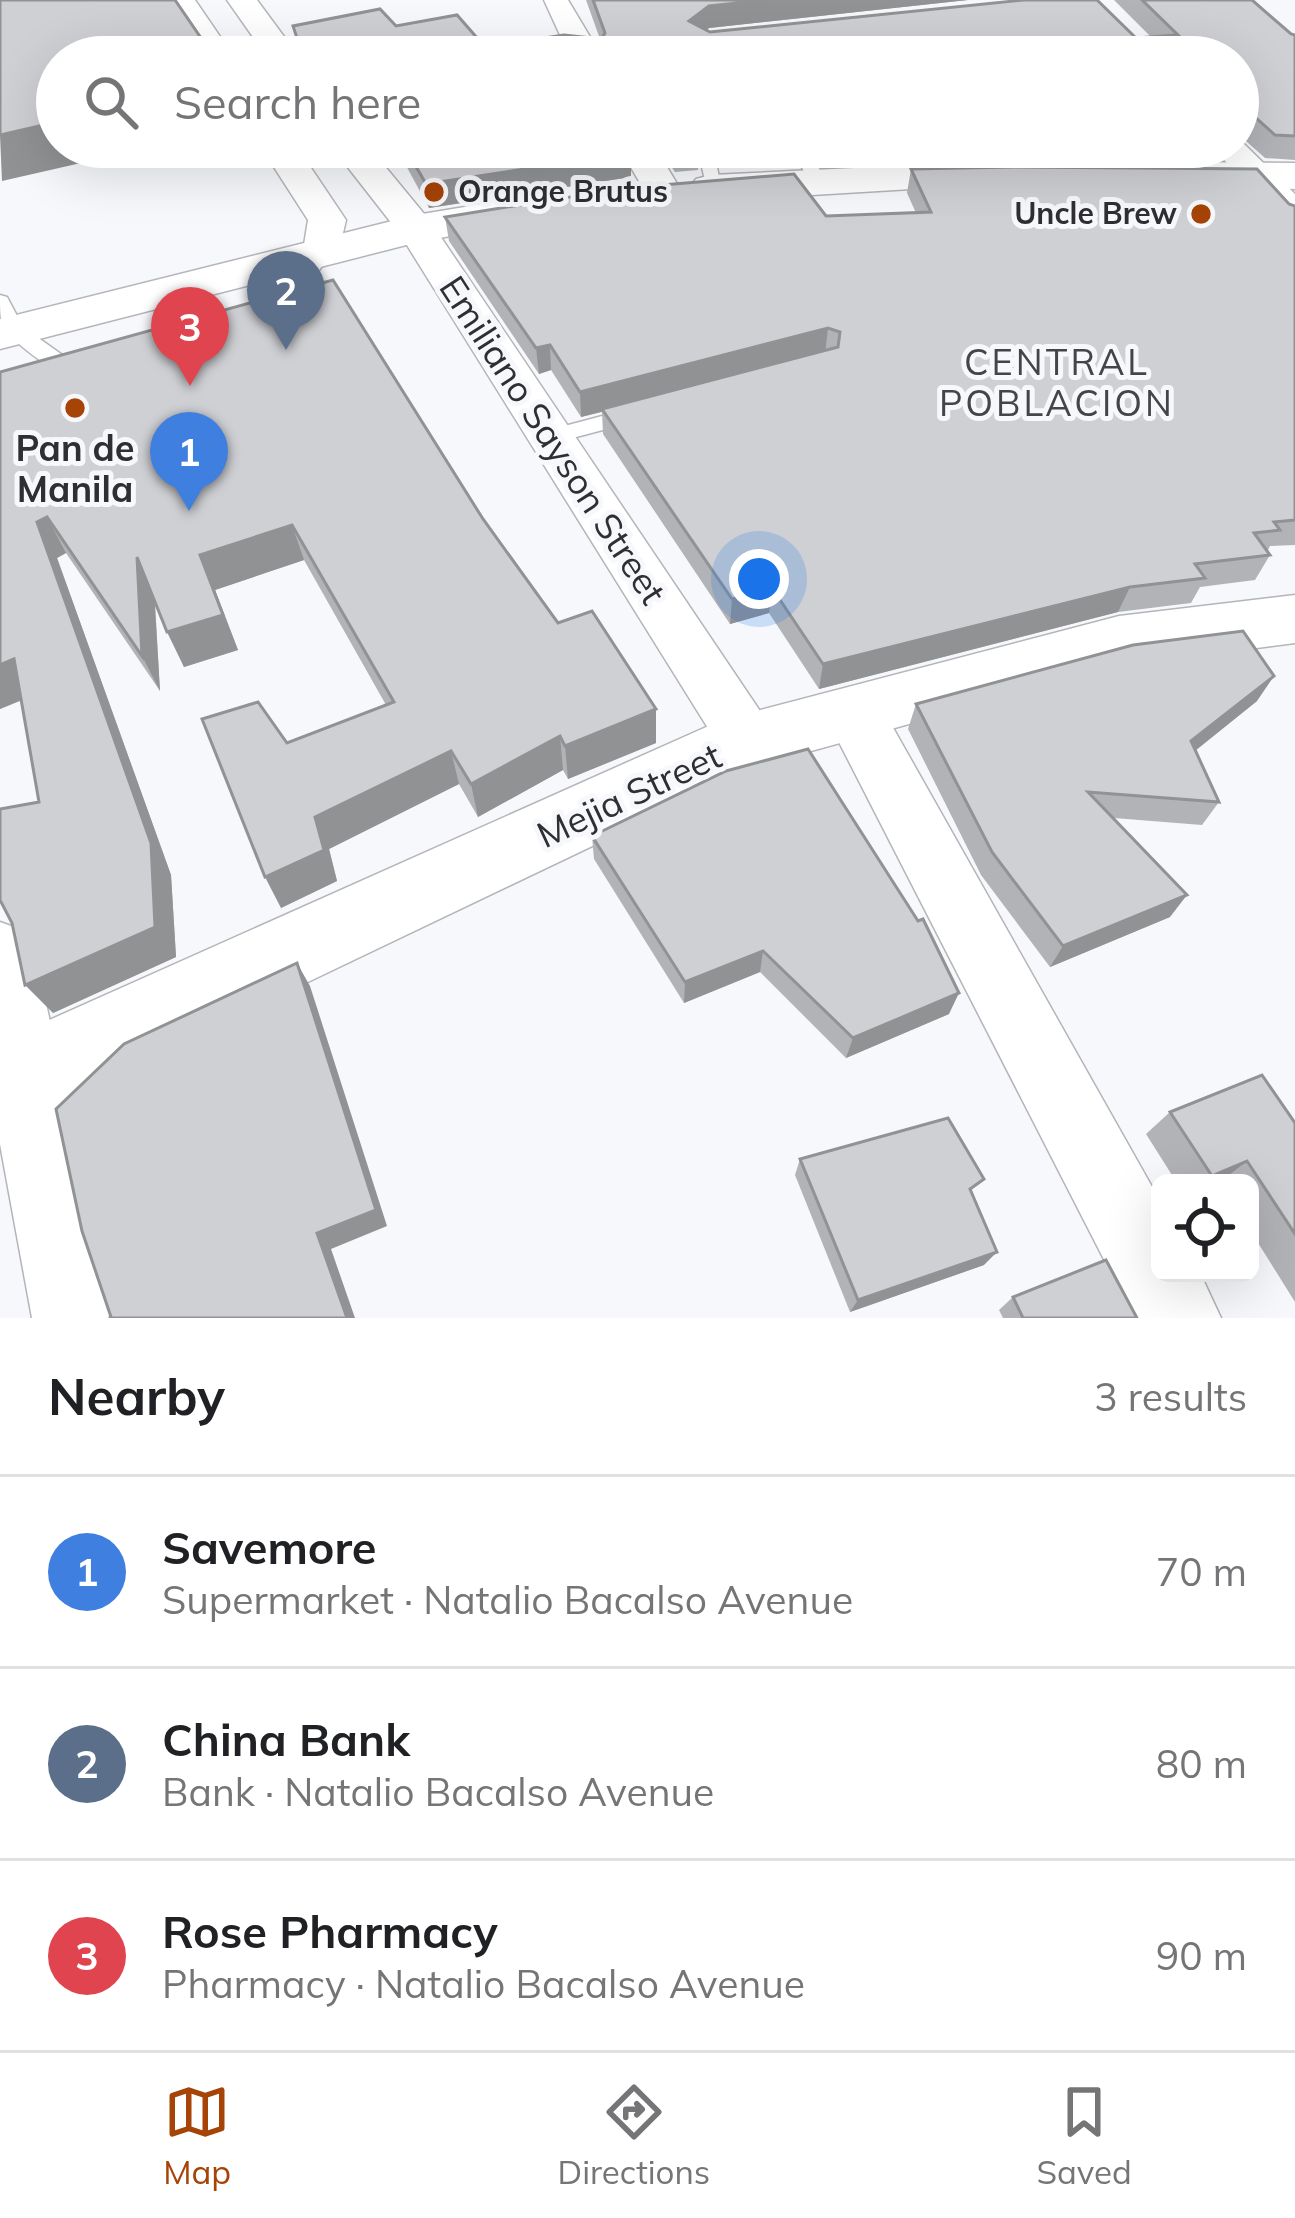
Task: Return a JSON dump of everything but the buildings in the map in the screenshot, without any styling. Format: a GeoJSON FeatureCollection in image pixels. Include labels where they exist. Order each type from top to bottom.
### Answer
{"type":"FeatureCollection","features":[{"type":"Feature","properties":{"kind":"main road"},"geometry":{"type":"LineString","coordinates":[[613,196],[663,192],[709,168]]}},
{"type":"Feature","properties":{"kind":"main road"},"geometry":{"type":"LineString","coordinates":[[1078,168],[1113,175],[1227,168]]}},
{"type":"Feature","properties":{"kind":"main road"},"geometry":{"type":"LineString","coordinates":[[5,322],[416,229],[567,203]]}},
{"type":"Feature","properties":{"kind":"main road","name":"Mejia Street"},"geometry":{"type":"LineString","coordinates":[[12,1081],[747,740],[1119,641],[1295,619]]}},
{"type":"Feature","properties":{"kind":"street"},"geometry":{"type":"LineString","coordinates":[[180,0],[204,36]]}},
{"type":"Feature","properties":{"kind":"street"},"geometry":{"type":"LineString","coordinates":[[242,0],[268,36]]}},
{"type":"Feature","properties":{"kind":"street"},"geometry":{"type":"LineString","coordinates":[[556,4],[574,36]]}},
{"type":"Feature","properties":{"kind":"street"},"geometry":{"type":"LineString","coordinates":[[1260,166],[1295,217]]}},
{"type":"Feature","properties":{"kind":"street"},"geometry":{"type":"LineString","coordinates":[[293,168],[327,220],[323,251]]}},
{"type":"Feature","properties":{"kind":"street","name":"Emiliano Sayson Street"},"geometry":{"type":"LineString","coordinates":[[367,168],[416,229],[747,740]]}},
{"type":"Feature","properties":{"kind":"street"},"geometry":{"type":"LineString","coordinates":[[649,168],[663,192]]}},
{"type":"Feature","properties":{"kind":"street"},"geometry":{"type":"LineString","coordinates":[[853,711],[1179,1318]]}},
{"type":"Feature","properties":{"kind":"street"},"geometry":{"type":"LineString","coordinates":[[0,955],[12,1081],[74,1318]]}},
{"type":"Feature","properties":{"kind":"lane"},"geometry":{"type":"LineString","coordinates":[[253,330],[274,324],[323,251]]}},
{"type":"Feature","properties":{"kind":"lane"},"geometry":{"type":"LineString","coordinates":[[5,322],[81,380],[102,373]]}},
{"type":"Feature","properties":{"kind":"lane"},"geometry":{"type":"LineString","coordinates":[[550,437],[665,406]]}},
{"type":"Feature","properties":{"kind":"place","name":"Orange Brutus"},"geometry":{"type":"Point","coordinates":[434,192]}},
{"type":"Feature","properties":{"kind":"place","name":"Uncle Brew"},"geometry":{"type":"Point","coordinates":[1201,214]}},
{"type":"Feature","properties":{"kind":"place","name":"China Bank"},"geometry":{"type":"Point","coordinates":[286,350]}},
{"type":"Feature","properties":{"kind":"place","name":"Rose Pharmacy"},"geometry":{"type":"Point","coordinates":[190,386]}},
{"type":"Feature","properties":{"kind":"place","name":"Pan de Manila"},"geometry":{"type":"Point","coordinates":[75,408]}},
{"type":"Feature","properties":{"kind":"place","name":"Savemore"},"geometry":{"type":"Point","coordinates":[189,511]}},
{"type":"Feature","properties":{"kind":"district","name":"CENTRAL POBLACION"},"geometry":{"type":"Point","coordinates":[1057,382]}}]}
